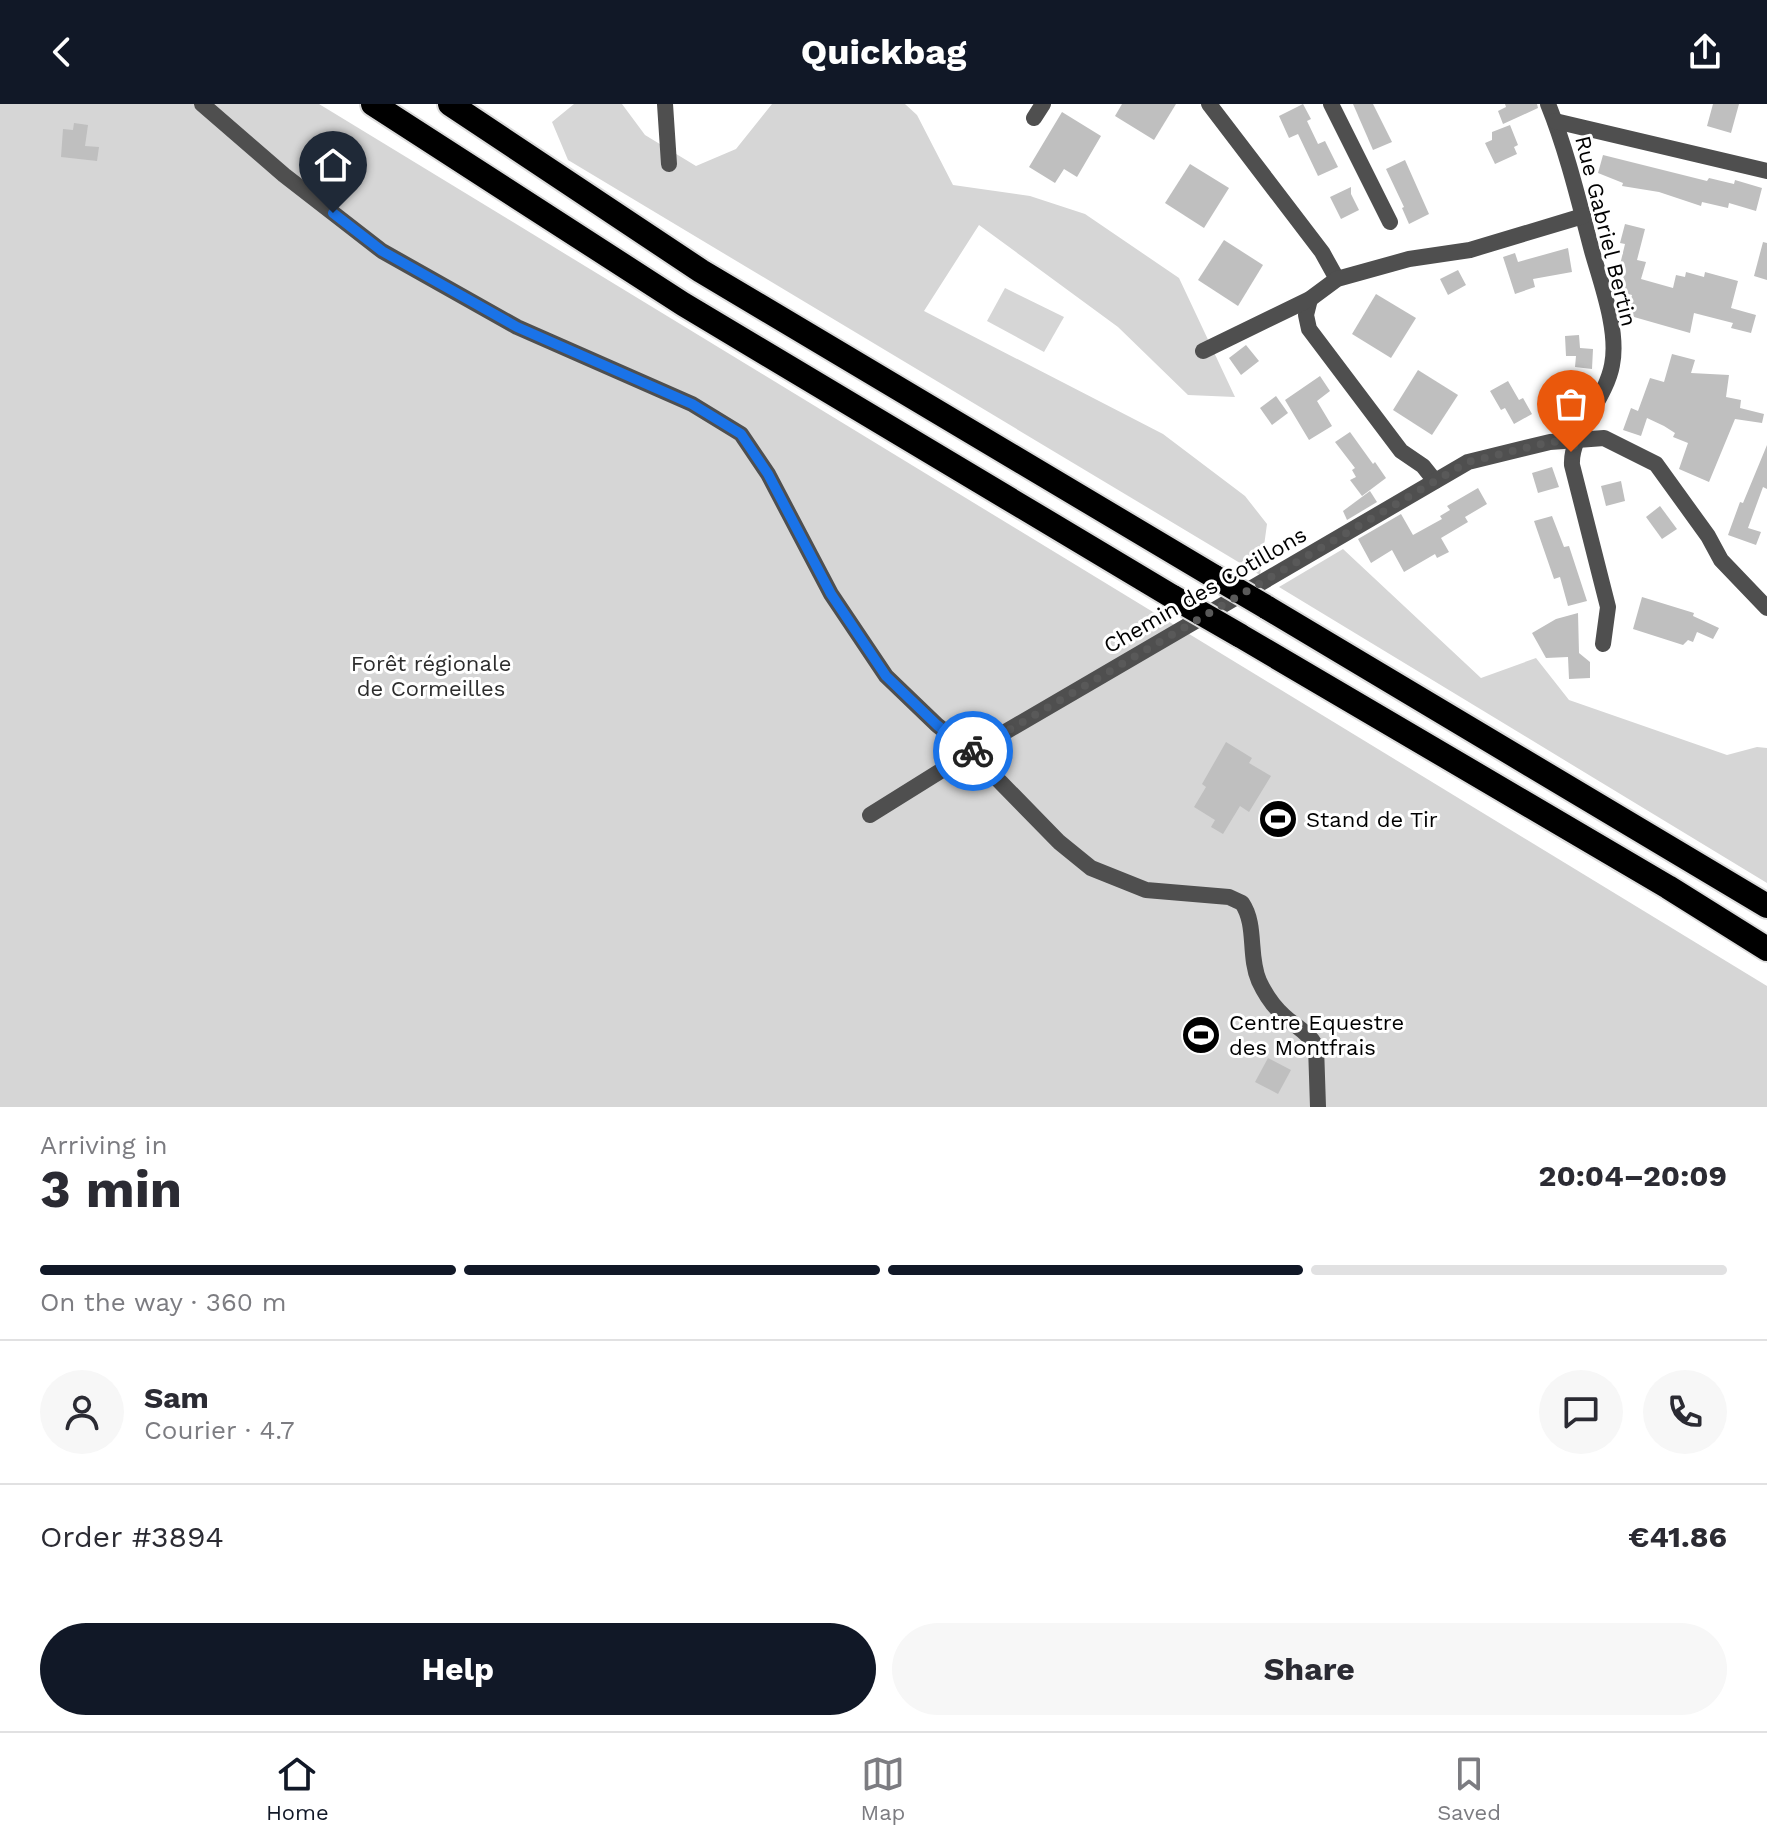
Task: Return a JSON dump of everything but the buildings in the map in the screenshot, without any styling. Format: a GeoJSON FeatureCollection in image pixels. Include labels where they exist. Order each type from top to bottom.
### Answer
{"type":"FeatureCollection","features":[{"type":"Feature","properties":{"kind":"highway"},"geometry":{"type":"LineString","coordinates":[[373,104],[683,304],[1173,597],[1655,879],[1767,949]]}},
{"type":"Feature","properties":{"kind":"highway"},"geometry":{"type":"LineString","coordinates":[[450,104],[701,271],[1767,906]]}},
{"type":"Feature","properties":{"kind":"street"},"geometry":{"type":"LineString","coordinates":[[202,104],[284,175],[382,251],[517,327],[692,404],[741,434],[768,474],[831,594],[886,676],[937,725],[971,752],[1059,842],[1091,868],[1146,890],[1229,897],[1242,903],[1249,917],[1252,953],[1259,981],[1282,1014],[1316,1046],[1318,1107]]}},
{"type":"Feature","properties":{"kind":"street"},"geometry":{"type":"LineString","coordinates":[[665,104],[669,164]]}},
{"type":"Feature","properties":{"kind":"street"},"geometry":{"type":"LineString","coordinates":[[1209,104],[1322,252],[1337,279]]}},
{"type":"Feature","properties":{"kind":"street"},"geometry":{"type":"LineString","coordinates":[[1331,104],[1390,222]]}},
{"type":"Feature","properties":{"kind":"street","name":"Rue Gabriel Bertin"},"geometry":{"type":"LineString","coordinates":[[1548,104],[1583,216],[1610,318],[1613,361],[1608,382],[1571,452],[1608,607],[1603,644]]}},
{"type":"Feature","properties":{"kind":"street"},"geometry":{"type":"LineString","coordinates":[[1555,121],[1767,171]]}},
{"type":"Feature","properties":{"kind":"street"},"geometry":{"type":"LineString","coordinates":[[1203,351],[1310,299],[1337,279],[1409,259],[1470,250],[1583,216]]}},
{"type":"Feature","properties":{"kind":"street"},"geometry":{"type":"LineString","coordinates":[[1310,299],[1306,315],[1309,329],[1401,451],[1423,466],[1435,481]]}},
{"type":"Feature","properties":{"kind":"street","name":"Chemin des Cotillons"},"geometry":{"type":"LineString","coordinates":[[870,815],[971,752],[1468,462],[1550,442],[1604,438],[1656,464],[1708,536],[1721,560],[1767,608]]}},
{"type":"Feature","properties":{"kind":"green space","name":"Forêt régionale de Cormeilles"},"geometry":{"type":"Polygon","coordinates":[[[0,104],[319,104],[1767,986],[1767,1107],[0,1107],[0,104]]]}},
{"type":"Feature","properties":{"kind":"green space"},"geometry":{"type":"Polygon","coordinates":[[[574,104],[622,104],[645,135],[696,166],[736,149],[772,104],[905,104],[917,115],[953,185],[1030,196],[1085,214],[1179,278],[1235,397],[1188,395],[1118,327],[979,225],[924,311],[1163,434],[1245,496],[1267,524],[1260,575],[568,160],[552,122],[574,104]]]}},
{"type":"Feature","properties":{"kind":"green space"},"geometry":{"type":"Polygon","coordinates":[[[1005,288],[1064,317],[1044,352],[987,321],[1005,288]]]}},
{"type":"Feature","properties":{"kind":"green space"},"geometry":{"type":"Polygon","coordinates":[[[1343,549],[1481,678],[1536,658],[1569,700],[1727,755],[1757,747],[1767,748],[1767,883],[1279,587],[1343,549]]]}},
{"type":"Feature","properties":{"kind":"way so far"},"geometry":{"type":"LineString","coordinates":[[973,751],[1468,462],[1550,442],[1577,440],[1571,452]]}},
{"type":"Feature","properties":{"kind":"place","name":"Stand de Tir"},"geometry":{"type":"Point","coordinates":[1278,819]}},
{"type":"Feature","properties":{"kind":"place","name":"Centre Equestre des Montfrais"},"geometry":{"type":"Point","coordinates":[1201,1035]}},
{"type":"Feature","properties":{"kind":"route"},"geometry":{"type":"LineString","coordinates":[[333,213],[382,251],[517,327],[692,404],[741,434],[768,474],[831,594],[886,676],[937,725],[973,751]]}}]}
